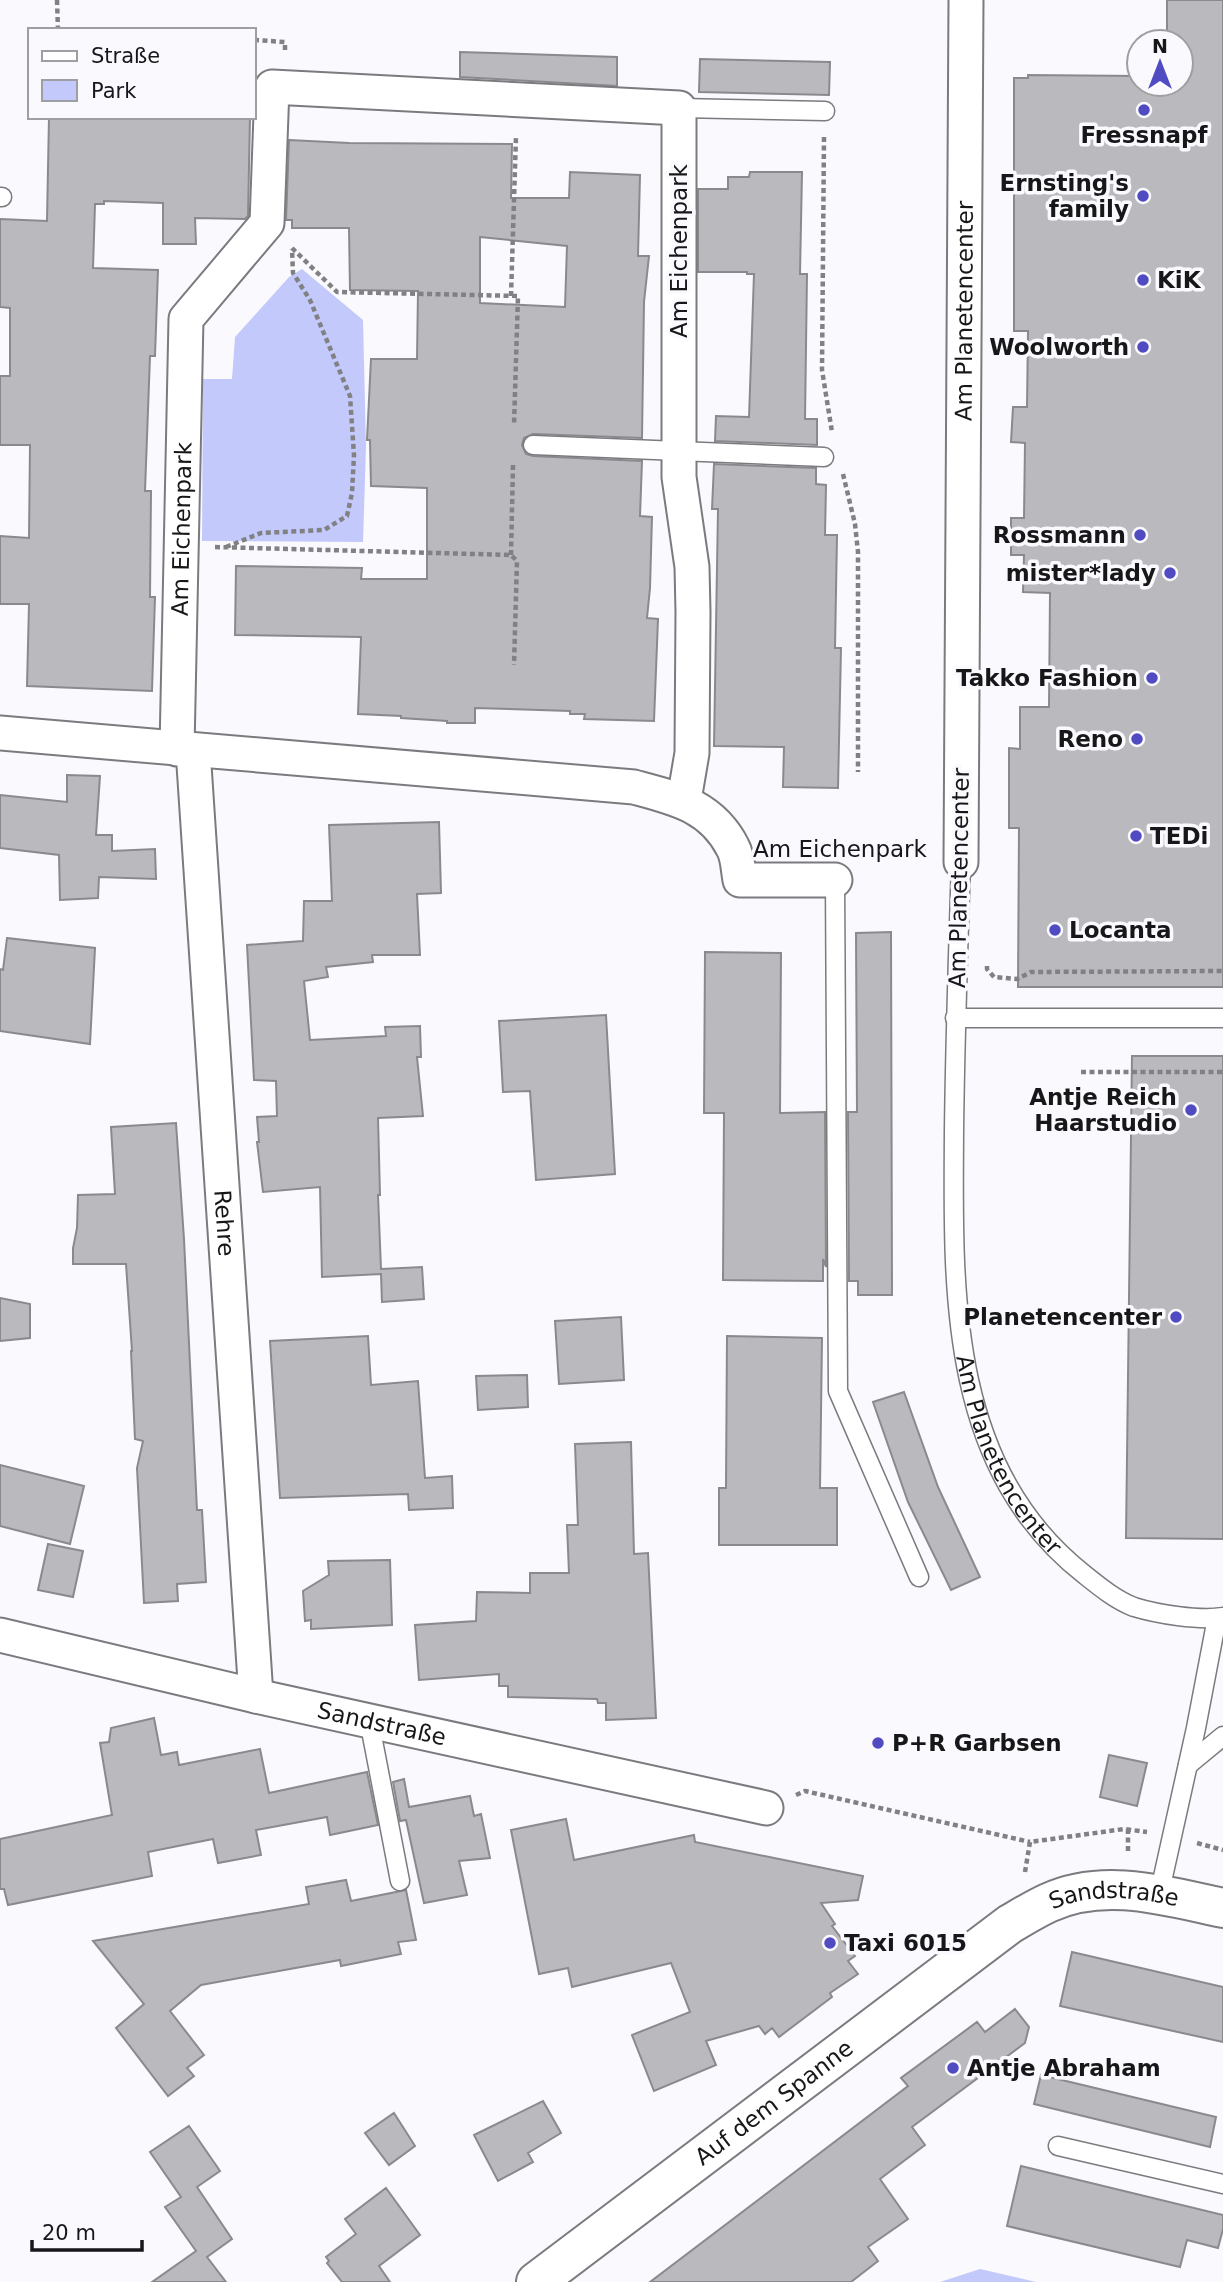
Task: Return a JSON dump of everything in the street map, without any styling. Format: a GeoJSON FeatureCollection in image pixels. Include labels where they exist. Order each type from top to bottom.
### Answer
{"type":"FeatureCollection","features":[{"type":"Feature","properties":{"kind":"street","name":"Am Planetencenter"},"geometry":{"type":"LineString","coordinates":[[961,855],[966,0]]}},
{"type":"Feature","properties":{"kind":"street"},"geometry":{"type":"LineString","coordinates":[[267,223],[263,87],[679,108]]}},
{"type":"Feature","properties":{"kind":"street","name":"Am Eichenpark"},"geometry":{"type":"LineString","coordinates":[[679,108],[679,477],[692,567],[693,612],[692,753],[684,800]]}},
{"type":"Feature","properties":{"kind":"street","name":"Am Eichenpark"},"geometry":{"type":"LineString","coordinates":[[185,750],[183,547],[186,319],[267,223]]}},
{"type":"Feature","properties":{"kind":"street","name":"Am Eichenpark"},"geometry":{"type":"LineString","coordinates":[[0,733],[634,787],[684,800],[716,823],[734,850],[740,880],[838,864]]}},
{"type":"Feature","properties":{"kind":"street","name":"Rehre"},"geometry":{"type":"LineString","coordinates":[[185,750],[256,1696]]}},
{"type":"Feature","properties":{"kind":"street","name":"Sandstraße"},"geometry":{"type":"LineString","coordinates":[[0,1635],[256,1696],[766,1808]]}},
{"type":"Feature","properties":{"kind":"street","name":"Sandstraße"},"geometry":{"type":"LineString","coordinates":[[1010,1924],[1049,1903],[1094,1891],[1128,1890],[1222,1906]]}},
{"type":"Feature","properties":{"kind":"street","name":"Auf dem Spanne"},"geometry":{"type":"LineString","coordinates":[[536,2282],[1010,1924]]}},
{"type":"Feature","properties":{"kind":"lane"},"geometry":{"type":"LineString","coordinates":[[679,108],[825,111]]}},
{"type":"Feature","properties":{"kind":"lane"},"geometry":{"type":"LineString","coordinates":[[533,445],[824,457]]}},
{"type":"Feature","properties":{"kind":"lane","name":"Am Planetencenter"},"geometry":{"type":"LineString","coordinates":[[961,855],[955,1018],[954,1183],[958,1306],[965,1364],[985,1439],[1001,1473],[1028,1516],[1076,1568],[1104,1590],[1133,1606],[1174,1615],[1220,1618]]}},
{"type":"Feature","properties":{"kind":"lane"},"geometry":{"type":"LineString","coordinates":[[838,864],[838,1391],[919,1577]]}},
{"type":"Feature","properties":{"kind":"lane"},"geometry":{"type":"LineString","coordinates":[[955,1018],[1223,1017]]}},
{"type":"Feature","properties":{"kind":"lane"},"geometry":{"type":"LineString","coordinates":[[1159,1895],[1220,1618]]}},
{"type":"Feature","properties":{"kind":"lane"},"geometry":{"type":"LineString","coordinates":[[369,1720],[400,1881]]}},
{"type":"Feature","properties":{"kind":"lane"},"geometry":{"type":"LineString","coordinates":[[1188,1765],[1223,1736]]}},
{"type":"Feature","properties":{"kind":"lane"},"geometry":{"type":"LineString","coordinates":[[1058,2146],[1223,2184]]}},
{"type":"Feature","properties":{"kind":"path"},"geometry":{"type":"LineString","coordinates":[[57,0],[58,28]]}},
{"type":"Feature","properties":{"kind":"path"},"geometry":{"type":"LineString","coordinates":[[256,40],[285,42]]}},
{"type":"Feature","properties":{"kind":"path"},"geometry":{"type":"LineString","coordinates":[[512,296],[517,100]]}},
{"type":"Feature","properties":{"kind":"path"},"geometry":{"type":"LineString","coordinates":[[267,223],[337,292],[518,296]]}},
{"type":"Feature","properties":{"kind":"path"},"geometry":{"type":"LineString","coordinates":[[225,548],[261,533],[324,530],[347,516],[352,494],[354,431],[350,396],[310,300],[293,273],[292,248]]}},
{"type":"Feature","properties":{"kind":"path"},"geometry":{"type":"LineString","coordinates":[[183,547],[511,555],[517,561],[514,665]]}},
{"type":"Feature","properties":{"kind":"path","name":"Am Eichenpark"},"geometry":{"type":"LineString","coordinates":[[838,864],[961,855]]}},
{"type":"Feature","properties":{"kind":"path"},"geometry":{"type":"LineString","coordinates":[[988,957],[987,969],[995,977],[1017,979],[1031,972],[1223,971]]}},
{"type":"Feature","properties":{"kind":"path"},"geometry":{"type":"LineString","coordinates":[[1081,1072],[1223,1072]]}},
{"type":"Feature","properties":{"kind":"path"},"geometry":{"type":"LineString","coordinates":[[766,1808],[805,1791],[1030,1842]]}},
{"type":"Feature","properties":{"kind":"green space"},"geometry":{"type":"Polygon","coordinates":[[[302,269],[363,320],[366,446],[363,542],[202,541],[203,379],[232,379],[235,337],[289,277],[302,269]]]}},
{"type":"Feature","properties":{"kind":"green space"},"geometry":{"type":"Polygon","coordinates":[[[980,2269],[1036,2282],[940,2282],[980,2269]]]}},
{"type":"Feature","properties":{"kind":"building"},"geometry":{"type":"Polygon","coordinates":[[[1167,0],[1223,0],[1223,987],[1018,987],[1019,828],[1009,828],[1009,748],[1020,749],[1020,707],[1049,707],[1050,593],[1023,592],[1024,555],[1011,555],[1011,518],[1024,518],[1025,443],[1011,442],[1013,407],[1027,407],[1028,331],[1014,331],[1014,78],[1028,78],[1028,75],[1125,76],[1125,98],[1195,98],[1195,28],[1167,28],[1167,0]]]}},
{"type":"Feature","properties":{"kind":"building"},"geometry":{"type":"Polygon","coordinates":[[[460,52],[617,57],[617,86],[460,77],[460,52]]]}},
{"type":"Feature","properties":{"kind":"building"},"geometry":{"type":"Polygon","coordinates":[[[700,59],[830,62],[829,95],[699,92],[700,59]]]}},
{"type":"Feature","properties":{"kind":"building"},"geometry":{"type":"Polygon","coordinates":[[[49,119],[250,119],[248,216],[245,219],[195,218],[196,244],[163,244],[163,203],[104,201],[104,204],[95,204],[93,268],[158,270],[155,356],[150,356],[145,491],[151,491],[150,597],[155,597],[152,691],[27,686],[29,604],[0,604],[0,536],[29,538],[30,445],[0,445],[0,376],[10,376],[10,308],[0,307],[0,219],[47,221],[49,119]]]}},
{"type":"Feature","properties":{"kind":"building"},"geometry":{"type":"Polygon","coordinates":[[[289,140],[512,144],[511,198],[569,198],[570,172],[640,175],[638,256],[649,256],[644,302],[642,438],[533,434],[524,438],[522,445],[526,454],[533,456],[642,461],[640,516],[652,517],[647,618],[658,619],[654,721],[584,719],[585,714],[570,714],[570,711],[475,708],[475,723],[447,723],[401,716],[358,714],[361,637],[235,635],[236,566],[362,568],[361,579],[427,579],[427,488],[371,486],[370,440],[367,440],[371,359],[417,359],[418,291],[350,290],[349,228],[292,228],[292,220],[286,220],[289,140]],[[480,237],[480,303],[565,307],[567,246],[480,237]]]}},
{"type":"Feature","properties":{"kind":"building"},"geometry":{"type":"Polygon","coordinates":[[[750,172],[802,172],[800,274],[807,274],[805,419],[817,419],[817,445],[715,441],[716,416],[749,417],[754,274],[698,272],[698,189],[728,189],[728,177],[749,177],[750,172]]]}},
{"type":"Feature","properties":{"kind":"building"},"geometry":{"type":"Polygon","coordinates":[[[714,464],[816,468],[816,484],[826,485],[825,535],[837,535],[835,648],[841,648],[838,788],[783,787],[784,747],[714,746],[718,509],[712,509],[714,464]]]}},
{"type":"Feature","properties":{"kind":"building"},"geometry":{"type":"Polygon","coordinates":[[[67,775],[100,776],[96,835],[112,835],[112,851],[155,849],[156,879],[99,877],[98,898],[60,900],[59,855],[0,848],[0,795],[67,802],[67,775]]]}},
{"type":"Feature","properties":{"kind":"building"},"geometry":{"type":"Polygon","coordinates":[[[439,822],[441,893],[417,894],[420,955],[372,955],[373,962],[326,967],[328,977],[304,981],[310,1040],[386,1036],[385,1027],[420,1026],[421,1057],[417,1057],[423,1116],[378,1118],[378,1195],[381,1269],[422,1267],[424,1299],[382,1302],[381,1274],[322,1277],[320,1187],[263,1192],[257,1117],[277,1116],[276,1081],[254,1080],[247,945],[303,941],[304,901],[332,901],[329,825],[439,822]]]}},
{"type":"Feature","properties":{"kind":"building"},"geometry":{"type":"Polygon","coordinates":[[[891,932],[892,1295],[858,1295],[858,1281],[849,1281],[848,1112],[857,1112],[856,933],[891,932]]]}},
{"type":"Feature","properties":{"kind":"building"},"geometry":{"type":"Polygon","coordinates":[[[7,938],[95,948],[90,1044],[0,1031],[0,969],[3,970],[7,938]]]}},
{"type":"Feature","properties":{"kind":"building"},"geometry":{"type":"Polygon","coordinates":[[[705,952],[781,953],[780,1113],[825,1112],[826,1267],[823,1259],[823,1281],[723,1280],[724,1113],[704,1113],[705,952]]]}},
{"type":"Feature","properties":{"kind":"building"},"geometry":{"type":"Polygon","coordinates":[[[606,1015],[615,1174],[536,1180],[530,1091],[503,1092],[499,1021],[606,1015]]]}},
{"type":"Feature","properties":{"kind":"building","name":"Planetencenter"},"geometry":{"type":"Polygon","coordinates":[[[1132,1056],[1223,1056],[1223,1539],[1126,1538],[1132,1056]]]}},
{"type":"Feature","properties":{"kind":"building"},"geometry":{"type":"Polygon","coordinates":[[[176,1123],[197,1510],[202,1510],[206,1582],[177,1584],[178,1601],[144,1603],[137,1468],[143,1441],[135,1439],[126,1264],[73,1264],[73,1248],[77,1228],[78,1195],[115,1194],[111,1127],[176,1123]]]}},
{"type":"Feature","properties":{"kind":"building"},"geometry":{"type":"Polygon","coordinates":[[[0,1298],[30,1304],[30,1338],[0,1341],[0,1298]]]}},
{"type":"Feature","properties":{"kind":"building"},"geometry":{"type":"Polygon","coordinates":[[[621,1317],[624,1380],[559,1384],[555,1321],[621,1317]]]}},
{"type":"Feature","properties":{"kind":"building"},"geometry":{"type":"Polygon","coordinates":[[[368,1336],[371,1385],[418,1381],[425,1478],[452,1476],[453,1508],[409,1510],[408,1494],[280,1498],[270,1341],[368,1336]]]}},
{"type":"Feature","properties":{"kind":"building"},"geometry":{"type":"Polygon","coordinates":[[[727,1336],[822,1338],[820,1488],[837,1488],[837,1545],[719,1545],[719,1488],[726,1488],[727,1336]]]}},
{"type":"Feature","properties":{"kind":"building"},"geometry":{"type":"Polygon","coordinates":[[[527,1375],[528,1407],[478,1410],[476,1376],[527,1375]]]}},
{"type":"Feature","properties":{"kind":"building"},"geometry":{"type":"Polygon","coordinates":[[[904,1392],[938,1487],[980,1577],[951,1590],[908,1502],[873,1402],[904,1392]]]}},
{"type":"Feature","properties":{"kind":"building"},"geometry":{"type":"Polygon","coordinates":[[[631,1442],[634,1554],[648,1553],[656,1718],[606,1720],[606,1703],[598,1703],[597,1699],[508,1697],[508,1686],[499,1686],[499,1674],[419,1680],[415,1625],[476,1621],[477,1592],[530,1593],[530,1573],[569,1573],[567,1525],[578,1525],[575,1444],[631,1442]]]}},
{"type":"Feature","properties":{"kind":"building"},"geometry":{"type":"Polygon","coordinates":[[[0,1465],[84,1486],[70,1544],[0,1526],[0,1465]]]}},
{"type":"Feature","properties":{"kind":"building"},"geometry":{"type":"Polygon","coordinates":[[[48,1544],[83,1551],[73,1597],[38,1590],[48,1544]]]}},
{"type":"Feature","properties":{"kind":"building"},"geometry":{"type":"Polygon","coordinates":[[[390,1560],[392,1625],[311,1629],[311,1620],[305,1621],[303,1591],[329,1575],[328,1561],[390,1560]]]}},
{"type":"Feature","properties":{"kind":"building"},"geometry":{"type":"Polygon","coordinates":[[[154,1718],[161,1755],[177,1752],[179,1765],[260,1749],[269,1793],[367,1772],[378,1825],[330,1835],[327,1817],[256,1830],[261,1855],[218,1863],[213,1839],[148,1852],[152,1876],[8,1905],[4,1889],[0,1889],[0,1839],[112,1815],[100,1743],[109,1742],[111,1728],[154,1718]]]}},
{"type":"Feature","properties":{"kind":"building"},"geometry":{"type":"Polygon","coordinates":[[[1109,1755],[1147,1763],[1137,1806],[1100,1797],[1109,1755]]]}},
{"type":"Feature","properties":{"kind":"building"},"geometry":{"type":"Polygon","coordinates":[[[404,1779],[409,1807],[470,1796],[474,1816],[481,1814],[490,1858],[459,1861],[467,1895],[424,1903],[406,1820],[400,1821],[393,1782],[404,1779]]]}},
{"type":"Feature","properties":{"kind":"building"},"geometry":{"type":"Polygon","coordinates":[[[566,1819],[574,1860],[694,1835],[695,1842],[863,1876],[858,1900],[821,1903],[835,1924],[832,1926],[855,1956],[848,1961],[858,1974],[830,1993],[832,1997],[779,2037],[772,2028],[765,2034],[759,2026],[706,2041],[716,2065],[654,2091],[632,2035],[690,2012],[671,1963],[572,1987],[568,1968],[539,1974],[511,1830],[566,1819]]]}},
{"type":"Feature","properties":{"kind":"building"},"geometry":{"type":"Polygon","coordinates":[[[346,1880],[351,1901],[406,1890],[416,1940],[398,1942],[401,1954],[341,1966],[340,1960],[201,1985],[170,2011],[204,2055],[187,2068],[194,2076],[168,2096],[116,2028],[144,2004],[93,1941],[309,1904],[306,1887],[346,1880]]]}},
{"type":"Feature","properties":{"kind":"building"},"geometry":{"type":"Polygon","coordinates":[[[1072,1952],[1223,1987],[1223,2042],[1060,2006],[1072,1952]]]}},
{"type":"Feature","properties":{"kind":"building"},"geometry":{"type":"Polygon","coordinates":[[[1015,2009],[1029,2027],[1025,2043],[912,2127],[925,2145],[880,2179],[908,2219],[868,2247],[878,2261],[851,2282],[650,2282],[908,2086],[901,2078],[977,2022],[985,2032],[1015,2009]]]}},
{"type":"Feature","properties":{"kind":"building"},"geometry":{"type":"Polygon","coordinates":[[[1041,2075],[1216,2117],[1210,2147],[1034,2104],[1041,2075]]]}},
{"type":"Feature","properties":{"kind":"building"},"geometry":{"type":"Polygon","coordinates":[[[543,2101],[561,2133],[528,2153],[533,2162],[498,2181],[474,2135],[543,2101]]]}},
{"type":"Feature","properties":{"kind":"building"},"geometry":{"type":"Polygon","coordinates":[[[394,2113],[415,2146],[389,2165],[365,2133],[394,2113]]]}},
{"type":"Feature","properties":{"kind":"building"},"geometry":{"type":"Polygon","coordinates":[[[189,2126],[220,2171],[197,2187],[232,2239],[207,2257],[226,2282],[152,2282],[196,2251],[165,2207],[181,2197],[150,2152],[189,2126]]]}},
{"type":"Feature","properties":{"kind":"building"},"geometry":{"type":"Polygon","coordinates":[[[1021,2166],[1223,2215],[1218,2248],[1187,2240],[1180,2267],[1007,2226],[1021,2166]]]}},
{"type":"Feature","properties":{"kind":"building"},"geometry":{"type":"Polygon","coordinates":[[[386,2188],[420,2235],[379,2266],[390,2282],[342,2282],[327,2263],[329,2261],[326,2257],[356,2234],[345,2219],[386,2188]]]}},
{"type":"Feature","properties":{"kind":"place","name":"Fressnapf"},"geometry":{"type":"Point","coordinates":[1144,110]}},
{"type":"Feature","properties":{"kind":"place","name":"Ernsting's family"},"geometry":{"type":"Point","coordinates":[1143,196]}},
{"type":"Feature","properties":{"kind":"place","name":"KiK"},"geometry":{"type":"Point","coordinates":[1143,280]}},
{"type":"Feature","properties":{"kind":"place","name":"Woolworth"},"geometry":{"type":"Point","coordinates":[1143,347]}},
{"type":"Feature","properties":{"kind":"place","name":"Rossmann"},"geometry":{"type":"Point","coordinates":[1140,535]}},
{"type":"Feature","properties":{"kind":"place","name":"mister*lady"},"geometry":{"type":"Point","coordinates":[1170,573]}},
{"type":"Feature","properties":{"kind":"place","name":"Takko Fashion"},"geometry":{"type":"Point","coordinates":[1152,678]}},
{"type":"Feature","properties":{"kind":"place","name":"Reno"},"geometry":{"type":"Point","coordinates":[1137,739]}},
{"type":"Feature","properties":{"kind":"place","name":"TEDi"},"geometry":{"type":"Point","coordinates":[1136,836]}},
{"type":"Feature","properties":{"kind":"place","name":"Locanta"},"geometry":{"type":"Point","coordinates":[1055,930]}},
{"type":"Feature","properties":{"kind":"place","name":"Antje Reich Haarstudio"},"geometry":{"type":"Point","coordinates":[1191,1110]}},
{"type":"Feature","properties":{"kind":"place","name":"Planetencenter"},"geometry":{"type":"Point","coordinates":[1176,1317]}},
{"type":"Feature","properties":{"kind":"place","name":"P+R Garbsen"},"geometry":{"type":"Point","coordinates":[878,1743]}},
{"type":"Feature","properties":{"kind":"place","name":"Taxi 6015"},"geometry":{"type":"Point","coordinates":[830,1943]}},
{"type":"Feature","properties":{"kind":"place","name":"Antje Abraham"},"geometry":{"type":"Point","coordinates":[953,2068]}}]}
